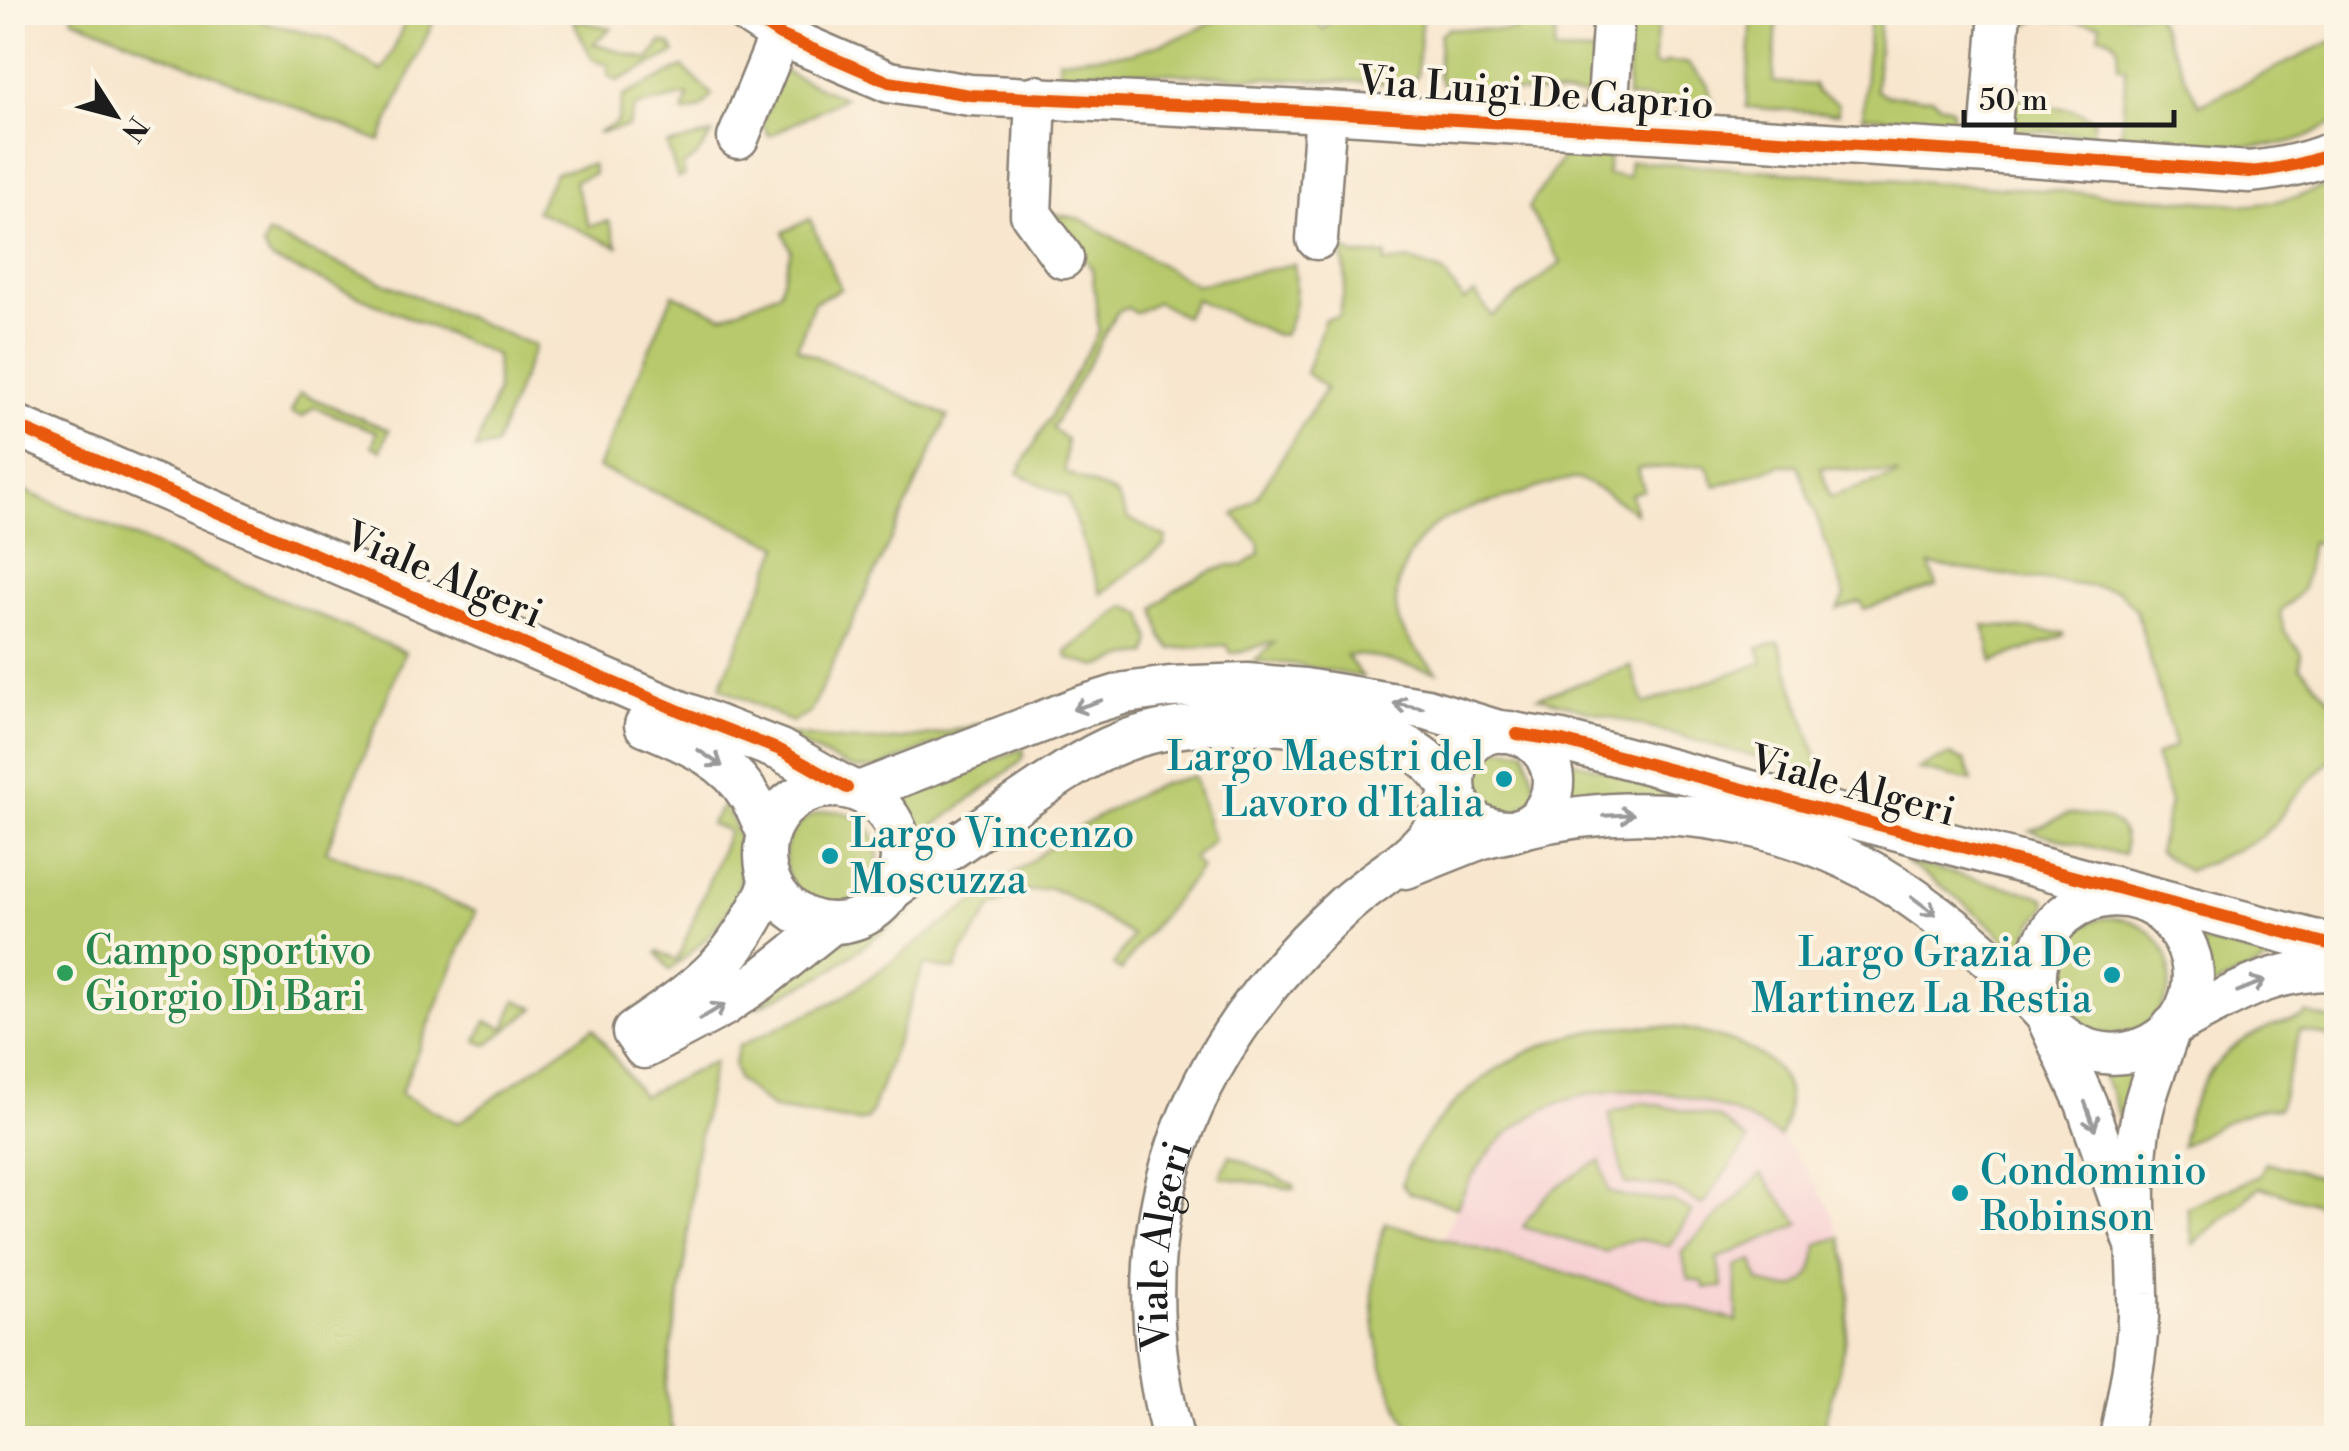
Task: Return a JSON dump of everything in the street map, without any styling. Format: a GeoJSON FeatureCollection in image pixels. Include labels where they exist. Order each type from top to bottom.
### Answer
{"type":"FeatureCollection","features":[{"type":"Feature","properties":{"kind":"street","name":"Via Luigi De Caprio"},"geometry":{"type":"LineString","coordinates":[[745,12],[780,35],[889,82],[970,95],[1326,112],[2249,172],[2298,165],[2336,151]]}},
{"type":"Feature","properties":{"kind":"street"},"geometry":{"type":"LineString","coordinates":[[1606,129],[1614,12]]}},
{"type":"Feature","properties":{"kind":"street"},"geometry":{"type":"LineString","coordinates":[[1990,153],[2000,12]]}},
{"type":"Feature","properties":{"kind":"street"},"geometry":{"type":"LineString","coordinates":[[738,138],[780,35]]}},
{"type":"Feature","properties":{"kind":"street"},"geometry":{"type":"LineString","coordinates":[[1036,96],[1031,214],[1063,258]]}},
{"type":"Feature","properties":{"kind":"street"},"geometry":{"type":"LineString","coordinates":[[1317,239],[1326,112]]}},
{"type":"Feature","properties":{"kind":"street","name":"Viale Algeri"},"geometry":{"type":"LineString","coordinates":[[12,424],[663,704],[780,750],[853,790],[1125,693],[1247,684],[1304,689],[1427,709],[1510,733],[1562,741],[2134,896],[2336,946]]}},
{"type":"Feature","properties":{"kind":"street","name":"Viale Algeri"},"geometry":{"type":"LineString","coordinates":[[12,451],[704,752],[729,770],[750,796],[768,834]]}},
{"type":"Feature","properties":{"kind":"street"},"geometry":{"type":"LineString","coordinates":[[771,884],[746,929],[711,974],[633,1032],[644,1048],[750,988],[832,924],[860,918],[892,890],[1056,778],[1133,738],[1209,724],[1274,722],[1404,744],[1444,775],[1464,811],[1484,828],[1516,830],[1534,821],[1544,811],[1554,786],[1548,759],[1540,748],[1530,739],[1510,733],[1486,735],[1473,742],[1456,769],[1454,792]]}},
{"type":"Feature","properties":{"kind":"street"},"geometry":{"type":"LineString","coordinates":[[832,924],[802,916],[790,908],[771,884],[764,860],[768,834],[780,812],[798,796],[822,788],[853,790],[875,802],[889,816],[898,833],[901,852],[892,890]]}},
{"type":"Feature","properties":{"kind":"street","name":"Viale Algeri"},"geometry":{"type":"LineString","coordinates":[[1173,1438],[1157,1365],[1152,1291],[1159,1217],[1177,1146],[1206,1077],[1245,1014],[1292,956],[1344,906],[1429,835],[1454,792]]}},
{"type":"Feature","properties":{"kind":"street","name":"Viale Algeri"},"geometry":{"type":"LineString","coordinates":[[1374,881],[1482,838],[1577,817],[1660,814],[1733,822],[1804,842],[1871,872],[1917,900],[1994,962],[2048,1019]]}},
{"type":"Feature","properties":{"kind":"street"},"geometry":{"type":"LineString","coordinates":[[2120,1438],[2132,1374],[2138,1298],[2134,1240],[2141,1116],[2171,1029],[2190,995],[2192,977],[2185,942],[2176,928],[2166,916],[2134,896],[2095,899],[2063,915],[2041,943],[2034,978],[2037,996],[2086,1103],[2134,1240]]}},
{"type":"Feature","properties":{"kind":"street"},"geometry":{"type":"LineString","coordinates":[[2048,1019],[2078,1046],[2126,1054],[2142,1049],[2232,994],[2266,980],[2306,970],[2336,970]]}},
{"type":"Feature","properties":{"kind":"shaded area"},"geometry":{"type":"Polygon","coordinates":[[[1619,1090],[1700,1099],[1758,1122],[1780,1137],[1831,1210],[1849,1262],[1851,1290],[1844,1351],[1443,1238],[1464,1191],[1491,1151],[1508,1134],[1527,1119],[1572,1097],[1619,1090]]]}},
{"type":"Feature","properties":{"kind":"green space"},"geometry":{"type":"Polygon","coordinates":[[[73,12],[256,13],[263,22],[330,39],[382,71],[408,13],[437,13],[380,141],[72,18],[73,12]]]}},
{"type":"Feature","properties":{"kind":"green space"},"geometry":{"type":"Polygon","coordinates":[[[1233,13],[1307,13],[1323,29],[1341,13],[1422,13],[1417,76],[1409,84],[1113,71],[1060,73],[1059,59],[1132,53],[1233,13]]]}},
{"type":"Feature","properties":{"kind":"green space"},"geometry":{"type":"Polygon","coordinates":[[[1630,13],[1660,13],[1653,63],[1687,63],[1707,83],[1713,104],[1627,98],[1630,13]]]}},
{"type":"Feature","properties":{"kind":"green space"},"geometry":{"type":"Polygon","coordinates":[[[1752,13],[1782,13],[1782,21],[1777,21],[1773,82],[1814,85],[1821,95],[1838,104],[1838,114],[1746,107],[1752,13]]]}},
{"type":"Feature","properties":{"kind":"green space"},"geometry":{"type":"Polygon","coordinates":[[[1870,13],[1883,13],[1876,90],[1886,95],[1933,98],[1951,108],[1954,123],[1863,116],[1870,13]]]}},
{"type":"Feature","properties":{"kind":"green space"},"geometry":{"type":"Polygon","coordinates":[[[2029,13],[2155,13],[2199,105],[2336,39],[2336,122],[2303,139],[2276,145],[2121,137],[2126,68],[2118,67],[2114,42],[2099,35],[2100,24],[2040,18],[2028,24],[2029,13]]]}},
{"type":"Feature","properties":{"kind":"green space"},"geometry":{"type":"Polygon","coordinates":[[[1517,14],[1557,15],[1554,52],[1594,53],[1592,96],[1445,88],[1438,77],[1440,34],[1448,28],[1515,31],[1517,14]]]}},
{"type":"Feature","properties":{"kind":"green space"},"geometry":{"type":"Polygon","coordinates":[[[573,20],[611,28],[593,44],[649,60],[661,42],[670,44],[675,53],[617,81],[608,75],[608,64],[592,59],[573,20]]]}},
{"type":"Feature","properties":{"kind":"green space"},"geometry":{"type":"Polygon","coordinates":[[[2011,31],[2020,32],[2014,94],[2033,104],[2085,115],[2094,121],[2092,135],[2004,129],[2011,31]]]}},
{"type":"Feature","properties":{"kind":"green space"},"geometry":{"type":"Polygon","coordinates":[[[683,67],[712,95],[703,106],[683,113],[688,95],[635,107],[628,127],[597,133],[617,123],[623,96],[683,67]]]}},
{"type":"Feature","properties":{"kind":"green space"},"geometry":{"type":"Polygon","coordinates":[[[781,70],[844,98],[769,136],[762,123],[781,70]]]}},
{"type":"Feature","properties":{"kind":"green space"},"geometry":{"type":"Polygon","coordinates":[[[712,134],[696,157],[683,166],[684,176],[678,178],[667,145],[712,134]]]}},
{"type":"Feature","properties":{"kind":"green space"},"geometry":{"type":"Polygon","coordinates":[[[1564,155],[1609,157],[1607,175],[1628,177],[1630,161],[2254,205],[2297,197],[2336,182],[2336,544],[2311,542],[2303,589],[2280,613],[2284,631],[2301,653],[2300,667],[2336,705],[2336,754],[2261,837],[2187,871],[2158,852],[2170,803],[2155,756],[2175,746],[2136,610],[2118,590],[1930,565],[1936,586],[1864,609],[1861,601],[1838,609],[1845,596],[1798,465],[1780,465],[1716,487],[1706,465],[1638,469],[1644,490],[1631,494],[1636,513],[1589,484],[1570,479],[1455,514],[1438,523],[1410,555],[1397,597],[1403,631],[1437,672],[1369,656],[1346,655],[1363,677],[1254,661],[1274,643],[1231,653],[1227,645],[1171,649],[1162,637],[1155,608],[1173,591],[1205,574],[1229,565],[1242,566],[1260,554],[1259,543],[1234,515],[1257,497],[1326,388],[1306,373],[1325,319],[1339,317],[1346,281],[1342,248],[1354,255],[1386,255],[1385,263],[1409,260],[1444,273],[1464,301],[1475,293],[1492,316],[1561,263],[1528,208],[1564,155]],[[1821,467],[1830,497],[1897,474],[1821,467]]]}},
{"type":"Feature","properties":{"kind":"green space"},"geometry":{"type":"Polygon","coordinates":[[[592,164],[594,174],[574,181],[589,226],[609,221],[618,247],[536,211],[555,173],[592,164]]]}},
{"type":"Feature","properties":{"kind":"green space"},"geometry":{"type":"Polygon","coordinates":[[[1050,213],[1081,219],[1196,285],[1294,264],[1295,300],[1285,334],[1277,335],[1195,299],[1185,317],[1157,302],[1135,313],[1128,308],[1117,312],[1052,428],[1066,439],[1065,472],[1117,495],[1128,518],[1166,538],[1164,546],[1101,594],[1067,497],[1018,473],[1099,331],[1092,269],[1050,213]]]}},
{"type":"Feature","properties":{"kind":"green space"},"geometry":{"type":"Polygon","coordinates":[[[810,219],[841,289],[814,302],[797,348],[948,416],[810,713],[792,722],[720,687],[780,546],[598,468],[673,294],[723,316],[779,292],[791,250],[783,232],[810,219]]]}},
{"type":"Feature","properties":{"kind":"green space"},"geometry":{"type":"Polygon","coordinates":[[[268,234],[535,346],[495,446],[475,450],[497,392],[496,355],[271,259],[263,247],[268,234]]]}},
{"type":"Feature","properties":{"kind":"green space"},"geometry":{"type":"Polygon","coordinates":[[[300,393],[389,430],[381,450],[372,446],[377,432],[314,407],[302,417],[291,413],[300,393]]]}},
{"type":"Feature","properties":{"kind":"green space"},"geometry":{"type":"Polygon","coordinates":[[[22,490],[405,652],[326,851],[476,912],[400,1094],[458,1123],[593,1028],[642,1096],[714,1062],[694,1165],[686,1257],[665,1389],[674,1438],[13,1438],[12,512],[22,490]]]}},
{"type":"Feature","properties":{"kind":"green space"},"geometry":{"type":"Polygon","coordinates":[[[1126,606],[1143,614],[1151,640],[1148,654],[1128,656],[1098,667],[1069,659],[1066,652],[1126,606]]]}},
{"type":"Feature","properties":{"kind":"green space"},"geometry":{"type":"Polygon","coordinates":[[[1984,625],[2064,633],[1993,662],[1984,625]]]}},
{"type":"Feature","properties":{"kind":"green space"},"geometry":{"type":"Polygon","coordinates":[[[1779,642],[1823,776],[1538,697],[1631,666],[1644,704],[1763,662],[1758,648],[1779,642]]]}},
{"type":"Feature","properties":{"kind":"green space"},"geometry":{"type":"Polygon","coordinates":[[[997,719],[876,769],[844,765],[772,731],[831,739],[885,740],[939,734],[997,719]]]}},
{"type":"Feature","properties":{"kind":"green space"},"geometry":{"type":"Polygon","coordinates":[[[1488,747],[1525,750],[1538,796],[1507,818],[1474,802],[1470,765],[1488,747]]]}},
{"type":"Feature","properties":{"kind":"green space"},"geometry":{"type":"Polygon","coordinates":[[[1023,749],[1024,756],[1018,764],[916,839],[912,824],[894,795],[1023,749]]]}},
{"type":"Feature","properties":{"kind":"green space"},"geometry":{"type":"Polygon","coordinates":[[[1950,755],[1965,761],[1972,781],[1917,769],[1950,755]]]}},
{"type":"Feature","properties":{"kind":"green space"},"geometry":{"type":"Polygon","coordinates":[[[1560,758],[1732,804],[1560,804],[1560,758]]]}},
{"type":"Feature","properties":{"kind":"green space"},"geometry":{"type":"Polygon","coordinates":[[[1194,776],[1213,840],[1193,859],[1201,868],[1121,971],[1113,965],[1132,936],[1063,893],[1049,888],[1025,892],[992,907],[955,970],[924,965],[867,1119],[859,1122],[773,1109],[738,1080],[734,1064],[739,1046],[840,999],[1071,832],[1142,792],[1194,776]]]}},
{"type":"Feature","properties":{"kind":"green space"},"geometry":{"type":"Polygon","coordinates":[[[724,804],[741,855],[734,898],[709,935],[670,970],[657,953],[677,961],[729,831],[710,824],[724,804]]]}},
{"type":"Feature","properties":{"kind":"green space"},"geometry":{"type":"Polygon","coordinates":[[[832,811],[850,815],[865,825],[875,840],[879,858],[875,876],[865,891],[850,901],[832,905],[814,901],[799,891],[789,876],[785,858],[789,840],[799,825],[814,815],[832,811]]]}},
{"type":"Feature","properties":{"kind":"green space"},"geometry":{"type":"Polygon","coordinates":[[[2068,814],[2100,817],[2118,826],[2125,842],[2123,855],[2030,831],[2068,814]]]}},
{"type":"Feature","properties":{"kind":"green space"},"geometry":{"type":"Polygon","coordinates":[[[1904,861],[2038,895],[2045,899],[2046,908],[2023,943],[2012,946],[1960,900],[1904,861]]]}},
{"type":"Feature","properties":{"kind":"green space"},"geometry":{"type":"Polygon","coordinates":[[[900,910],[910,912],[824,975],[755,1008],[822,950],[862,935],[900,910]]]}},
{"type":"Feature","properties":{"kind":"green space"},"geometry":{"type":"Polygon","coordinates":[[[2112,918],[2134,922],[2153,935],[2166,954],[2170,976],[2166,998],[2153,1017],[2134,1030],[2112,1034],[2090,1030],[2071,1017],[2058,998],[2054,976],[2058,954],[2071,935],[2090,922],[2112,918]]]}},
{"type":"Feature","properties":{"kind":"green space"},"geometry":{"type":"Polygon","coordinates":[[[2201,940],[2275,959],[2212,987],[2201,940]]]}},
{"type":"Feature","properties":{"kind":"green space"},"geometry":{"type":"Polygon","coordinates":[[[516,1000],[535,1008],[487,1045],[477,1041],[486,1021],[505,1028],[516,1000]]]}},
{"type":"Feature","properties":{"kind":"green space"},"geometry":{"type":"Polygon","coordinates":[[[2305,1013],[2336,1021],[2336,1039],[2300,1030],[2279,1108],[2240,1116],[2181,1146],[2195,1098],[2220,1060],[2256,1033],[2305,1013]]]}},
{"type":"Feature","properties":{"kind":"green space"},"geometry":{"type":"Polygon","coordinates":[[[1633,1026],[1691,1030],[1729,1041],[1762,1057],[1775,1068],[1788,1096],[1780,1137],[1736,1114],[1690,1098],[1643,1091],[1598,1093],[1555,1105],[1516,1127],[1483,1161],[1457,1207],[1409,1193],[1402,1185],[1412,1158],[1428,1133],[1460,1098],[1504,1065],[1578,1034],[1633,1026]]]}},
{"type":"Feature","properties":{"kind":"green space"},"geometry":{"type":"Polygon","coordinates":[[[2141,1067],[2124,1100],[2121,1123],[2111,1091],[2099,1071],[2141,1067]]]}},
{"type":"Feature","properties":{"kind":"green space"},"geometry":{"type":"Polygon","coordinates":[[[1642,1102],[1719,1118],[1748,1141],[1702,1205],[1665,1187],[1625,1184],[1609,1114],[1642,1102]]]}},
{"type":"Feature","properties":{"kind":"green space"},"geometry":{"type":"Polygon","coordinates":[[[1230,1155],[1294,1185],[1294,1189],[1220,1177],[1230,1155]]]}},
{"type":"Feature","properties":{"kind":"green space"},"geometry":{"type":"Polygon","coordinates":[[[1601,1161],[1609,1192],[1671,1201],[1692,1212],[1669,1246],[1628,1241],[1606,1252],[1523,1227],[1556,1188],[1601,1161]]]}},
{"type":"Feature","properties":{"kind":"green space"},"geometry":{"type":"Polygon","coordinates":[[[2266,1162],[2336,1182],[2336,1215],[2330,1208],[2260,1187],[2193,1244],[2187,1207],[2259,1176],[2266,1162]]]}},
{"type":"Feature","properties":{"kind":"green space"},"geometry":{"type":"Polygon","coordinates":[[[1761,1174],[1800,1224],[1717,1259],[1723,1287],[1704,1288],[1703,1282],[1689,1279],[1681,1252],[1761,1174]]]}},
{"type":"Feature","properties":{"kind":"green space"},"geometry":{"type":"Polygon","coordinates":[[[1386,1223],[1737,1321],[1736,1266],[1753,1260],[1759,1281],[1793,1287],[1808,1278],[1817,1244],[1841,1237],[1847,1263],[1848,1314],[1840,1364],[1820,1438],[1416,1438],[1391,1389],[1376,1334],[1374,1277],[1386,1223]]]}},
{"type":"Feature","properties":{"kind":"cycle path"},"geometry":{"type":"LineString","coordinates":[[745,12],[780,35],[889,82],[970,95],[1326,112],[2249,172],[2294,165],[2336,151]]}},
{"type":"Feature","properties":{"kind":"cycle path"},"geometry":{"type":"LineString","coordinates":[[12,424],[682,712],[780,750],[847,788]]}},
{"type":"Feature","properties":{"kind":"cycle path"},"geometry":{"type":"LineString","coordinates":[[1517,734],[1562,741],[2336,946]]}},
{"type":"Feature","properties":{"kind":"place","name":"Largo Maestri del Lavoro d'Italia"},"geometry":{"type":"Point","coordinates":[1504,779]}},
{"type":"Feature","properties":{"kind":"place","name":"Largo Vincenzo Moscuzza"},"geometry":{"type":"Point","coordinates":[830,856]}},
{"type":"Feature","properties":{"kind":"place","name":"Campo sportivo Giorgio Di Bari"},"geometry":{"type":"Point","coordinates":[65,973]}},
{"type":"Feature","properties":{"kind":"place","name":"Largo Grazia De Martinez La Restia"},"geometry":{"type":"Point","coordinates":[2112,975]}},
{"type":"Feature","properties":{"kind":"place","name":"Condominio Robinson"},"geometry":{"type":"Point","coordinates":[1960,1193]}}]}
